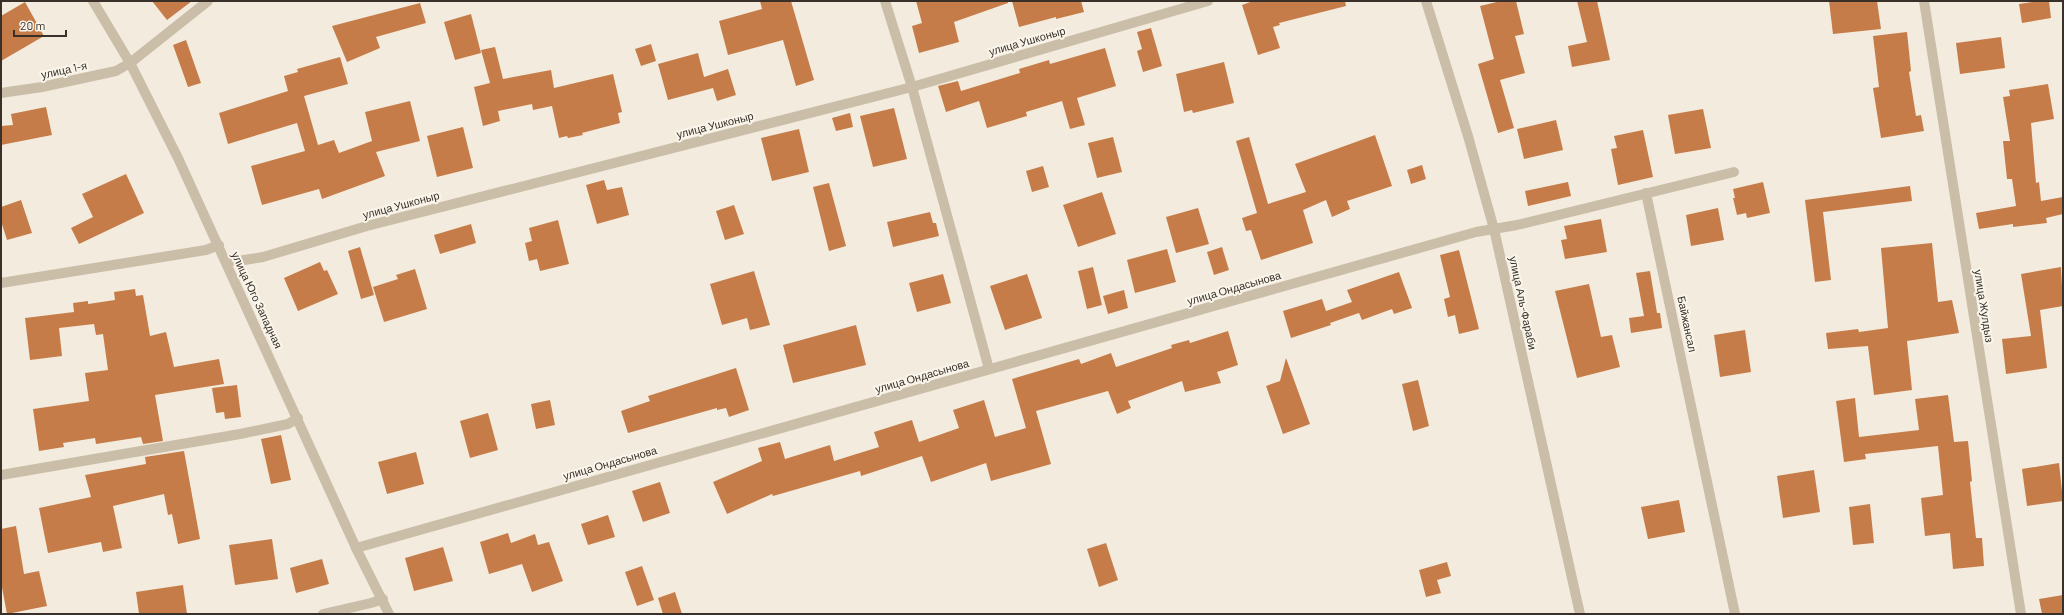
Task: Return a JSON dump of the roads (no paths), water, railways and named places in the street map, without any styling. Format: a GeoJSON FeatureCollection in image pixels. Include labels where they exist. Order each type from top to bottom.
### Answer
{"type":"FeatureCollection","features":[{"type":"Feature","properties":{"kind":"street","name":"улица Юго Западная"},"geometry":{"type":"LineString","coordinates":[[93,1],[130,63],[219,246],[356,548],[383,599],[389,614]]}},
{"type":"Feature","properties":{"kind":"street","name":"улица 1-я"},"geometry":{"type":"LineString","coordinates":[[1,93],[42,87],[116,71],[130,63],[208,1]]}},
{"type":"Feature","properties":{"kind":"street"},"geometry":{"type":"LineString","coordinates":[[885,1],[912,87],[990,369]]}},
{"type":"Feature","properties":{"kind":"street","name":"улица Ушконыр"},"geometry":{"type":"LineString","coordinates":[[225,260],[238,261],[263,257],[367,226],[912,87],[1208,1]]}},
{"type":"Feature","properties":{"kind":"street","name":"улица Аль-Фараби"},"geometry":{"type":"LineString","coordinates":[[1426,1],[1468,136],[1494,229],[1580,614]]}},
{"type":"Feature","properties":{"kind":"street","name":"улица Жулдыз"},"geometry":{"type":"LineString","coordinates":[[1924,1],[2021,614]]}},
{"type":"Feature","properties":{"kind":"street"},"geometry":{"type":"LineString","coordinates":[[1494,229],[1734,172]]}},
{"type":"Feature","properties":{"kind":"street","name":"Байжансал"},"geometry":{"type":"LineString","coordinates":[[1646,193],[1735,614]]}},
{"type":"Feature","properties":{"kind":"street","name":"улица Ондасынова"},"geometry":{"type":"LineString","coordinates":[[356,548],[1469,234],[1494,229]]}},
{"type":"Feature","properties":{"kind":"street"},"geometry":{"type":"LineString","coordinates":[[1,283],[206,250],[219,246]]}},
{"type":"Feature","properties":{"kind":"street"},"geometry":{"type":"LineString","coordinates":[[1,475],[240,434],[288,424],[298,418]]}},
{"type":"Feature","properties":{"kind":"street"},"geometry":{"type":"LineString","coordinates":[[323,614],[371,604],[383,599]]}}]}
